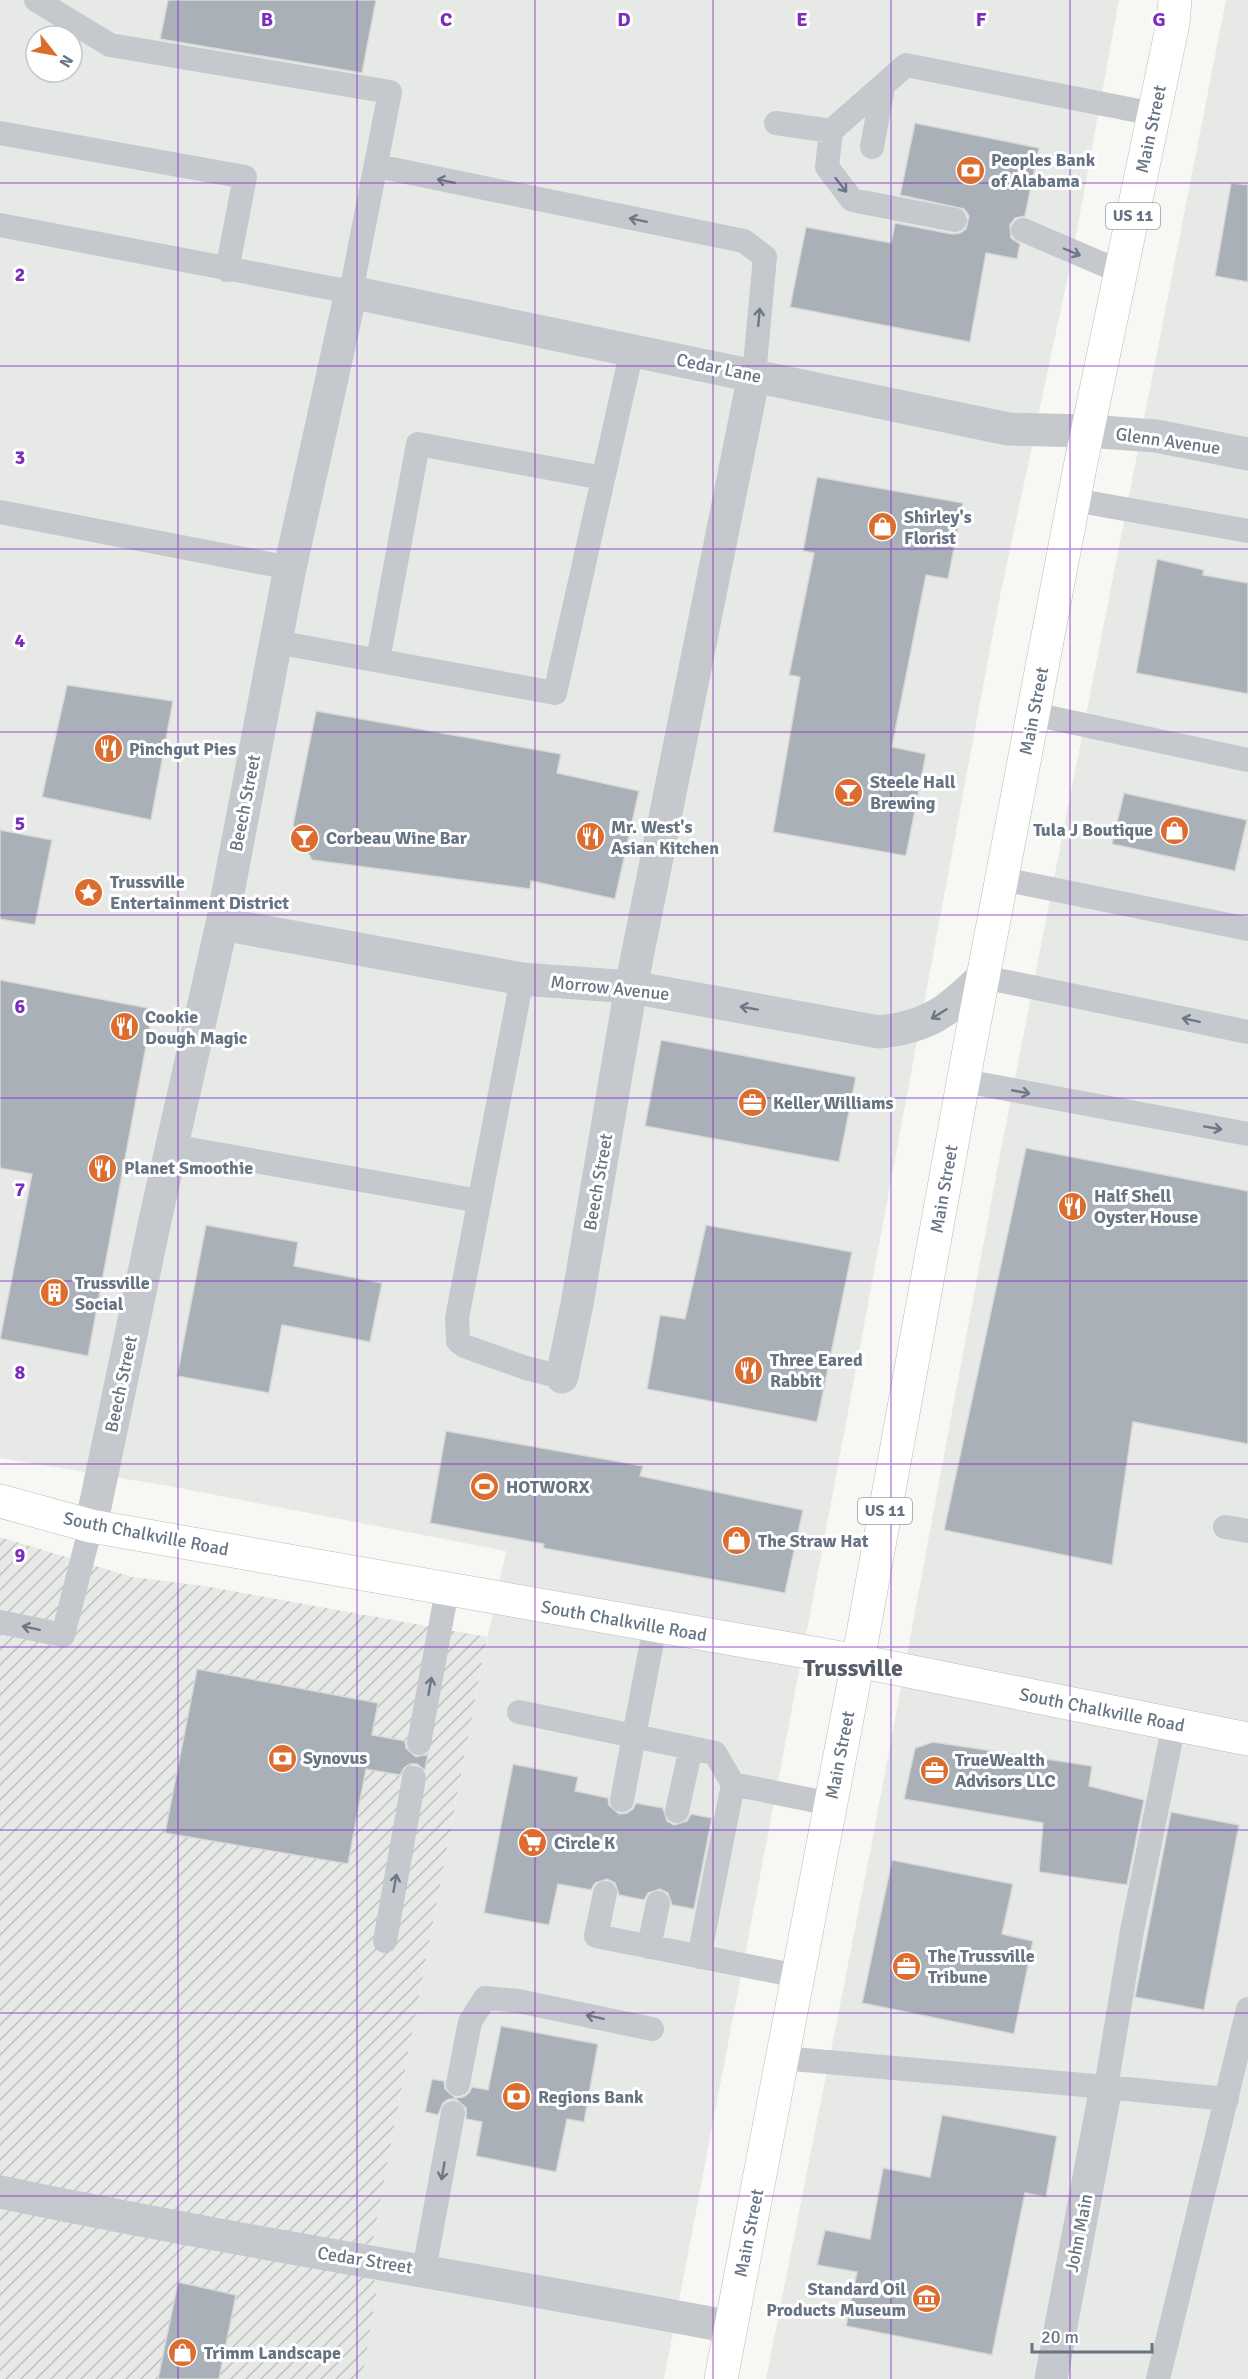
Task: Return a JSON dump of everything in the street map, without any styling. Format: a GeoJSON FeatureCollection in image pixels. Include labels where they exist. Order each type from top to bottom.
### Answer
{"type":"FeatureCollection","features":[{"type":"Feature","properties":{"kind":"main road","name":"Main Street"},"geometry":{"type":"LineString","coordinates":[[721,2379],[858,1661],[1033,714],[1074,500],[1173,23],[1175,0]]}},
{"type":"Feature","properties":{"kind":"main road","name":"South Chalkville Road"},"geometry":{"type":"LineString","coordinates":[[0,1501],[92,1526],[858,1661],[1248,1739]]}},
{"type":"Feature","properties":{"kind":"street","name":"Cedar Lane"},"geometry":{"type":"LineString","coordinates":[[351,292],[1008,429],[1088,431]]}},
{"type":"Feature","properties":{"kind":"street","name":"Beech Street"},"geometry":{"type":"LineString","coordinates":[[92,1526],[172,1146],[222,924],[290,568],[351,292]]}},
{"type":"Feature","properties":{"kind":"street","name":"Beech Street"},"geometry":{"type":"LineString","coordinates":[[562,1377],[579,1292],[631,987],[754,375]]}},
{"type":"Feature","properties":{"kind":"street","name":"Glenn Avenue"},"geometry":{"type":"LineString","coordinates":[[1088,431],[1156,436],[1248,454]]}},
{"type":"Feature","properties":{"kind":"street","name":"Morrow Avenue"},"geometry":{"type":"LineString","coordinates":[[222,924],[522,979],[631,987],[879,1032],[905,1029],[933,1018],[957,1002],[983,977]]}},
{"type":"Feature","properties":{"kind":"street","name":"John Main"},"geometry":{"type":"LineString","coordinates":[[1051,2379],[1106,2087]]}},
{"type":"Feature","properties":{"kind":"street","name":"Cedar Street"},"geometry":{"type":"LineString","coordinates":[[0,2192],[116,2216],[731,2327]]}},
{"type":"Feature","properties":{"kind":"lane"},"geometry":{"type":"LineString","coordinates":[[0,225],[351,292],[390,92],[110,45],[36,0]]}},
{"type":"Feature","properties":{"kind":"lane"},"geometry":{"type":"LineString","coordinates":[[955,220],[852,200],[827,167],[831,131],[906,65],[1154,114]]}},
{"type":"Feature","properties":{"kind":"lane"},"geometry":{"type":"LineString","coordinates":[[872,147],[883,87]]}},
{"type":"Feature","properties":{"kind":"lane"},"geometry":{"type":"LineString","coordinates":[[776,123],[831,131]]}},
{"type":"Feature","properties":{"kind":"lane"},"geometry":{"type":"LineString","coordinates":[[0,133],[244,177],[228,270]]}},
{"type":"Feature","properties":{"kind":"lane"},"geometry":{"type":"LineString","coordinates":[[376,166],[744,241],[765,257],[754,375]]}},
{"type":"Feature","properties":{"kind":"lane"},"geometry":{"type":"LineString","coordinates":[[1023,230],[1121,272]]}},
{"type":"Feature","properties":{"kind":"lane"},"geometry":{"type":"LineString","coordinates":[[276,642],[555,693],[632,350]]}},
{"type":"Feature","properties":{"kind":"lane"},"geometry":{"type":"LineString","coordinates":[[378,660],[418,444],[603,478]]}},
{"type":"Feature","properties":{"kind":"lane"},"geometry":{"type":"LineString","coordinates":[[1074,500],[1248,531]]}},
{"type":"Feature","properties":{"kind":"lane"},"geometry":{"type":"LineString","coordinates":[[0,512],[290,568]]}},
{"type":"Feature","properties":{"kind":"lane"},"geometry":{"type":"LineString","coordinates":[[1033,714],[1248,760]]}},
{"type":"Feature","properties":{"kind":"lane"},"geometry":{"type":"LineString","coordinates":[[1002,879],[1248,929]]}},
{"type":"Feature","properties":{"kind":"lane"},"geometry":{"type":"LineString","coordinates":[[983,977],[1248,1032]]}},
{"type":"Feature","properties":{"kind":"lane"},"geometry":{"type":"LineString","coordinates":[[522,979],[457,1318],[458,1341],[464,1346],[526,1368],[562,1377]]}},
{"type":"Feature","properties":{"kind":"lane"},"geometry":{"type":"LineString","coordinates":[[964,1081],[1248,1134]]}},
{"type":"Feature","properties":{"kind":"lane"},"geometry":{"type":"LineString","coordinates":[[172,1146],[479,1202]]}},
{"type":"Feature","properties":{"kind":"lane"},"geometry":{"type":"LineString","coordinates":[[0,1622],[63,1635],[92,1526]]}},
{"type":"Feature","properties":{"kind":"lane"},"geometry":{"type":"LineString","coordinates":[[1224,1527],[1248,1531]]}},
{"type":"Feature","properties":{"kind":"lane"},"geometry":{"type":"LineString","coordinates":[[419,1743],[447,1590]]}},
{"type":"Feature","properties":{"kind":"lane"},"geometry":{"type":"LineString","coordinates":[[622,1800],[655,1626]]}},
{"type":"Feature","properties":{"kind":"lane"},"geometry":{"type":"LineString","coordinates":[[519,1712],[715,1753],[733,1784],[699,1957]]}},
{"type":"Feature","properties":{"kind":"lane"},"geometry":{"type":"LineString","coordinates":[[1106,2087],[1132,1931],[1174,1724]]}},
{"type":"Feature","properties":{"kind":"lane"},"geometry":{"type":"LineString","coordinates":[[677,1811],[691,1748]]}},
{"type":"Feature","properties":{"kind":"lane"},"geometry":{"type":"LineString","coordinates":[[385,1941],[414,1778]]}},
{"type":"Feature","properties":{"kind":"lane"},"geometry":{"type":"LineString","coordinates":[[733,1784],[831,1804]]}},
{"type":"Feature","properties":{"kind":"lane"},"geometry":{"type":"LineString","coordinates":[[605,1893],[596,1936],[798,1976]]}},
{"type":"Feature","properties":{"kind":"lane"},"geometry":{"type":"LineString","coordinates":[[649,1947],[658,1903]]}},
{"type":"Feature","properties":{"kind":"lane"},"geometry":{"type":"LineString","coordinates":[[458,2084],[470,2022],[485,1998],[518,2001],[652,2029]]}},
{"type":"Feature","properties":{"kind":"lane"},"geometry":{"type":"LineString","coordinates":[[1158,2379],[1248,2009]]}},
{"type":"Feature","properties":{"kind":"lane"},"geometry":{"type":"LineString","coordinates":[[782,2058],[1227,2099]]}},
{"type":"Feature","properties":{"kind":"lane"},"geometry":{"type":"LineString","coordinates":[[424,2270],[453,2113]]}},
{"type":"Feature","properties":{"kind":"shaded area"},"geometry":{"type":"Polygon","coordinates":[[[0,0],[1119,0],[1073,252],[999,601],[822,1551],[664,2379],[362,2379],[377,2290],[369,2260],[483,1659],[506,1551],[169,1486],[0,1458],[0,0]]]}},
{"type":"Feature","properties":{"kind":"shaded area"},"geometry":{"type":"Polygon","coordinates":[[[1226,0],[1248,0],[1248,2379],[766,2379],[871,1848],[999,1160],[1226,0]]]}},
{"type":"Feature","properties":{"kind":"shaded area"},"geometry":{"type":"Polygon","coordinates":[[[0,1537],[132,1577],[204,1586],[487,1637],[369,2260],[377,2290],[362,2379],[0,2379],[0,1537]]]}},
{"type":"Feature","properties":{"kind":"building"},"geometry":{"type":"Polygon","coordinates":[[[168,0],[376,0],[362,73],[160,39],[168,0]]]}},
{"type":"Feature","properties":{"kind":"building"},"geometry":{"type":"Polygon","coordinates":[[[915,123],[1039,148],[1025,216],[1015,218],[1010,225],[1011,238],[1020,244],[1017,259],[986,253],[970,342],[790,307],[806,227],[891,243],[895,223],[952,234],[966,229],[969,216],[964,209],[900,195],[915,123]]]}},
{"type":"Feature","properties":{"kind":"building"},"geometry":{"type":"Polygon","coordinates":[[[1231,183],[1248,185],[1248,282],[1215,276],[1231,183]]]}},
{"type":"Feature","properties":{"kind":"building"},"geometry":{"type":"Polygon","coordinates":[[[817,477],[963,503],[948,579],[926,575],[892,747],[926,754],[906,856],[773,832],[800,677],[789,675],[814,553],[803,551],[817,477]]]}},
{"type":"Feature","properties":{"kind":"building"},"geometry":{"type":"Polygon","coordinates":[[[1157,559],[1204,570],[1203,575],[1248,583],[1248,694],[1136,673],[1157,559]]]}},
{"type":"Feature","properties":{"kind":"building","name":"Pinchgut Pies"},"geometry":{"type":"Polygon","coordinates":[[[67,685],[173,701],[151,820],[42,797],[67,685]]]}},
{"type":"Feature","properties":{"kind":"building"},"geometry":{"type":"Polygon","coordinates":[[[316,711],[561,754],[557,773],[639,791],[615,899],[531,881],[530,889],[312,860],[293,825],[316,711]]]}},
{"type":"Feature","properties":{"kind":"building"},"geometry":{"type":"Polygon","coordinates":[[[1124,793],[1247,820],[1235,871],[1112,844],[1124,793]]]}},
{"type":"Feature","properties":{"kind":"building"},"geometry":{"type":"Polygon","coordinates":[[[0,830],[52,840],[35,925],[0,919],[0,830]]]}},
{"type":"Feature","properties":{"kind":"building"},"geometry":{"type":"Polygon","coordinates":[[[0,980],[153,1009],[88,1356],[0,1339],[32,1174],[0,1168],[0,980]]]}},
{"type":"Feature","properties":{"kind":"building"},"geometry":{"type":"Polygon","coordinates":[[[661,1040],[856,1077],[839,1162],[645,1126],[661,1040]]]}},
{"type":"Feature","properties":{"kind":"building"},"geometry":{"type":"Polygon","coordinates":[[[1026,1148],[1248,1191],[1248,1444],[1133,1422],[1112,1565],[944,1530],[1026,1148]]]}},
{"type":"Feature","properties":{"kind":"building"},"geometry":{"type":"Polygon","coordinates":[[[206,1225],[298,1242],[294,1266],[382,1283],[370,1342],[282,1325],[269,1393],[177,1376],[206,1225]]]}},
{"type":"Feature","properties":{"kind":"building"},"geometry":{"type":"Polygon","coordinates":[[[706,1225],[852,1252],[817,1422],[647,1389],[660,1315],[685,1319],[706,1225]]]}},
{"type":"Feature","properties":{"kind":"building"},"geometry":{"type":"Polygon","coordinates":[[[446,1431],[643,1466],[640,1476],[803,1510],[785,1593],[543,1548],[544,1544],[430,1523],[446,1431]]]}},
{"type":"Feature","properties":{"kind":"building"},"geometry":{"type":"Polygon","coordinates":[[[197,1669],[378,1703],[372,1735],[405,1741],[406,1748],[416,1757],[428,1754],[425,1770],[417,1764],[410,1764],[400,1775],[366,1769],[348,1864],[165,1833],[197,1669]]]}},
{"type":"Feature","properties":{"kind":"building"},"geometry":{"type":"Polygon","coordinates":[[[933,1742],[1092,1766],[1089,1786],[1144,1800],[1127,1885],[1039,1872],[1043,1823],[904,1799],[915,1748],[933,1742]]]}},
{"type":"Feature","properties":{"kind":"building"},"geometry":{"type":"Polygon","coordinates":[[[513,1764],[578,1777],[575,1791],[608,1798],[609,1805],[619,1814],[627,1813],[636,1803],[663,1808],[667,1821],[674,1825],[687,1821],[691,1814],[712,1818],[694,1909],[672,1905],[668,1893],[660,1889],[648,1893],[644,1900],[619,1895],[615,1883],[607,1879],[595,1883],[591,1890],[558,1884],[549,1925],[484,1913],[513,1764]]]}},
{"type":"Feature","properties":{"kind":"building"},"geometry":{"type":"Polygon","coordinates":[[[1171,1812],[1239,1825],[1204,2010],[1135,1997],[1171,1812]]]}},
{"type":"Feature","properties":{"kind":"building"},"geometry":{"type":"Polygon","coordinates":[[[892,1860],[1013,1884],[1002,1934],[1033,1941],[1014,2034],[862,2003],[892,1860]]]}},
{"type":"Feature","properties":{"kind":"building"},"geometry":{"type":"Polygon","coordinates":[[[501,2026],[598,2044],[584,2122],[567,2119],[556,2172],[476,2156],[482,2122],[466,2119],[466,2108],[456,2099],[449,2099],[443,2103],[438,2115],[425,2112],[432,2079],[444,2081],[445,2089],[455,2098],[463,2097],[472,2087],[488,2090],[501,2026]]]}},
{"type":"Feature","properties":{"kind":"building"},"geometry":{"type":"Polygon","coordinates":[[[942,2115],[1057,2136],[1046,2197],[1025,2193],[992,2355],[846,2326],[857,2272],[817,2265],[825,2230],[870,2239],[883,2168],[930,2177],[942,2115]]]}},
{"type":"Feature","properties":{"kind":"building"},"geometry":{"type":"Polygon","coordinates":[[[178,2282],[236,2295],[219,2379],[158,2379],[178,2282]]]}},
{"type":"Feature","properties":{"kind":"place","name":"Peoples Bank of Alabama"},"geometry":{"type":"Point","coordinates":[970,170]}},
{"type":"Feature","properties":{"kind":"place","name":"Shirley's Florist"},"geometry":{"type":"Point","coordinates":[883,527]}},
{"type":"Feature","properties":{"kind":"place","name":"Pinchgut Pies"},"geometry":{"type":"Point","coordinates":[108,749]}},
{"type":"Feature","properties":{"kind":"place","name":"Steele Hall Brewing"},"geometry":{"type":"Point","coordinates":[849,792]}},
{"type":"Feature","properties":{"kind":"place","name":"Tula J Boutique"},"geometry":{"type":"Point","coordinates":[1174,830]}},
{"type":"Feature","properties":{"kind":"place","name":"Mr. West's Asian Kitchen"},"geometry":{"type":"Point","coordinates":[590,837]}},
{"type":"Feature","properties":{"kind":"place","name":"Corbeau Wine Bar"},"geometry":{"type":"Point","coordinates":[305,838]}},
{"type":"Feature","properties":{"kind":"place","name":"Trussville Entertainment District"},"geometry":{"type":"Point","coordinates":[89,892]}},
{"type":"Feature","properties":{"kind":"place","name":"Cookie Dough Magic"},"geometry":{"type":"Point","coordinates":[124,1027]}},
{"type":"Feature","properties":{"kind":"place","name":"Keller Williams"},"geometry":{"type":"Point","coordinates":[752,1103]}},
{"type":"Feature","properties":{"kind":"place","name":"Planet Smoothie"},"geometry":{"type":"Point","coordinates":[103,1168]}},
{"type":"Feature","properties":{"kind":"place","name":"Half Shell Oyster House"},"geometry":{"type":"Point","coordinates":[1073,1206]}},
{"type":"Feature","properties":{"kind":"place","name":"Trussville Social"},"geometry":{"type":"Point","coordinates":[54,1293]}},
{"type":"Feature","properties":{"kind":"place","name":"Three Eared Rabbit"},"geometry":{"type":"Point","coordinates":[749,1370]}},
{"type":"Feature","properties":{"kind":"place","name":"HOTWORX"},"geometry":{"type":"Point","coordinates":[485,1487]}},
{"type":"Feature","properties":{"kind":"place","name":"The Straw Hat"},"geometry":{"type":"Point","coordinates":[737,1541]}},
{"type":"Feature","properties":{"kind":"place","name":"Synovus"},"geometry":{"type":"Point","coordinates":[282,1758]}},
{"type":"Feature","properties":{"kind":"place","name":"TrueWealth Advisors LLC"},"geometry":{"type":"Point","coordinates":[934,1770]}},
{"type":"Feature","properties":{"kind":"place","name":"Circle K"},"geometry":{"type":"Point","coordinates":[533,1843]}},
{"type":"Feature","properties":{"kind":"place","name":"The Trussville Tribune"},"geometry":{"type":"Point","coordinates":[907,1966]}},
{"type":"Feature","properties":{"kind":"place","name":"Regions Bank"},"geometry":{"type":"Point","coordinates":[517,2097]}},
{"type":"Feature","properties":{"kind":"place","name":"Standard Oil Products Museum"},"geometry":{"type":"Point","coordinates":[927,2299]}},
{"type":"Feature","properties":{"kind":"place","name":"Trimm Landscape"},"geometry":{"type":"Point","coordinates":[183,2353]}},
{"type":"Feature","properties":{"kind":"district","name":"Trussville"},"geometry":{"type":"Point","coordinates":[853,1668]}}]}
